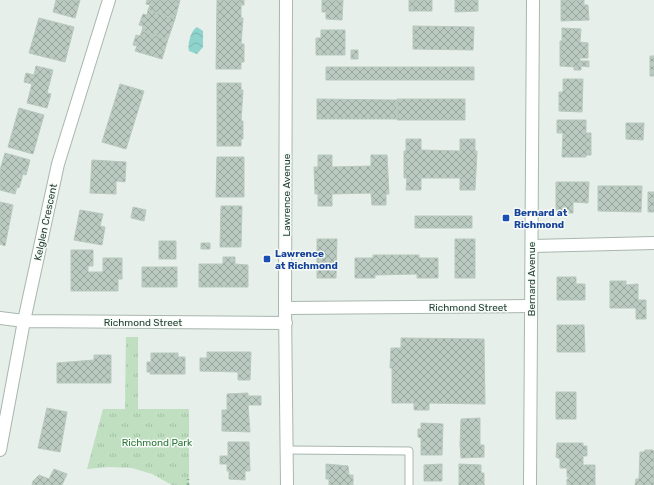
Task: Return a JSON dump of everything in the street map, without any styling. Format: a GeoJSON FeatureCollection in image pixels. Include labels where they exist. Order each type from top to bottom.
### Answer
{"type":"FeatureCollection","features":[{"type":"Feature","properties":{"kind":"street","name":"Kelglen Crescent"},"geometry":{"type":"LineString","coordinates":[[0,450],[24,321],[58,164],[110,0]]}},
{"type":"Feature","properties":{"kind":"street","name":"Lawrence Avenue"},"geometry":{"type":"LineString","coordinates":[[286,0],[285,308],[288,485]]}},
{"type":"Feature","properties":{"kind":"street","name":"Bernard Avenue"},"geometry":{"type":"LineString","coordinates":[[530,485],[533,0]]}},
{"type":"Feature","properties":{"kind":"street"},"geometry":{"type":"LineString","coordinates":[[532,246],[654,243]]}},
{"type":"Feature","properties":{"kind":"street","name":"Richmond Street"},"geometry":{"type":"LineString","coordinates":[[285,308],[531,306]]}},
{"type":"Feature","properties":{"kind":"street","name":"Richmond Street"},"geometry":{"type":"LineString","coordinates":[[0,318],[24,321],[286,323]]}},
{"type":"Feature","properties":{"kind":"lane"},"geometry":{"type":"LineString","coordinates":[[288,450],[409,450],[409,485]]}},
{"type":"Feature","properties":{"kind":"path"},"geometry":{"type":"LineString","coordinates":[[188,479],[188,485]]}},
{"type":"Feature","properties":{"kind":"green space","name":"Richmond Park"},"geometry":{"type":"Polygon","coordinates":[[[126,337],[138,337],[138,409],[189,409],[189,485],[172,485],[152,474],[132,468],[109,467],[87,469],[103,409],[125,409],[126,337]]]}},
{"type":"Feature","properties":{"kind":"water"},"geometry":{"type":"Polygon","coordinates":[[[197,27],[203,31],[203,47],[197,54],[189,51],[189,42],[191,34],[197,27]]]}},
{"type":"Feature","properties":{"kind":"building"},"geometry":{"type":"Polygon","coordinates":[[[56,0],[80,0],[75,18],[53,12],[56,0]]]}},
{"type":"Feature","properties":{"kind":"building"},"geometry":{"type":"Polygon","coordinates":[[[147,0],[180,0],[175,19],[148,10],[150,5],[146,4],[147,0]]]}},
{"type":"Feature","properties":{"kind":"building"},"geometry":{"type":"Polygon","coordinates":[[[217,0],[244,0],[244,5],[241,5],[241,18],[243,18],[241,44],[244,44],[244,62],[241,62],[241,69],[216,69],[217,0]]]}},
{"type":"Feature","properties":{"kind":"building"},"geometry":{"type":"Polygon","coordinates":[[[322,0],[343,0],[342,20],[326,19],[326,12],[322,12],[322,0]]]}},
{"type":"Feature","properties":{"kind":"building"},"geometry":{"type":"Polygon","coordinates":[[[409,0],[432,0],[432,11],[409,11],[409,0]]]}},
{"type":"Feature","properties":{"kind":"building"},"geometry":{"type":"Polygon","coordinates":[[[455,0],[478,0],[478,11],[455,12],[455,0]]]}},
{"type":"Feature","properties":{"kind":"building"},"geometry":{"type":"Polygon","coordinates":[[[561,0],[584,0],[584,5],[588,5],[589,20],[561,21],[561,0]]]}},
{"type":"Feature","properties":{"kind":"building"},"geometry":{"type":"Polygon","coordinates":[[[148,10],[175,19],[168,39],[142,31],[143,26],[139,25],[143,14],[147,15],[148,10]]]}},
{"type":"Feature","properties":{"kind":"building"},"geometry":{"type":"Polygon","coordinates":[[[39,18],[74,27],[65,62],[29,53],[39,18]]]}},
{"type":"Feature","properties":{"kind":"building"},"geometry":{"type":"Polygon","coordinates":[[[413,26],[474,27],[473,50],[413,49],[413,26]]]}},
{"type":"Feature","properties":{"kind":"building"},"geometry":{"type":"Polygon","coordinates":[[[562,28],[581,29],[580,42],[588,43],[588,58],[580,58],[580,61],[589,61],[589,67],[581,66],[581,70],[574,70],[574,67],[560,66],[560,41],[562,41],[562,28]]]}},
{"type":"Feature","properties":{"kind":"building"},"geometry":{"type":"Polygon","coordinates":[[[321,30],[345,30],[345,55],[316,55],[316,38],[321,38],[321,30]]]}},
{"type":"Feature","properties":{"kind":"building"},"geometry":{"type":"Polygon","coordinates":[[[142,31],[168,39],[162,59],[135,51],[137,46],[133,45],[136,35],[140,36],[142,31]]]}},
{"type":"Feature","properties":{"kind":"building"},"geometry":{"type":"Polygon","coordinates":[[[351,50],[358,50],[358,59],[351,59],[351,50]]]}},
{"type":"Feature","properties":{"kind":"building"},"geometry":{"type":"Polygon","coordinates":[[[650,56],[654,56],[654,76],[650,76],[650,56]]]}},
{"type":"Feature","properties":{"kind":"building"},"geometry":{"type":"Polygon","coordinates":[[[36,66],[53,70],[47,93],[51,94],[47,108],[27,103],[32,84],[24,82],[26,73],[34,75],[36,66]]]}},
{"type":"Feature","properties":{"kind":"building"},"geometry":{"type":"Polygon","coordinates":[[[326,67],[474,67],[474,80],[326,80],[326,67]]]}},
{"type":"Feature","properties":{"kind":"building"},"geometry":{"type":"Polygon","coordinates":[[[563,79],[583,79],[582,112],[559,111],[559,92],[563,92],[563,79]]]}},
{"type":"Feature","properties":{"kind":"building"},"geometry":{"type":"Polygon","coordinates":[[[217,83],[241,83],[241,90],[243,90],[241,121],[243,121],[243,139],[241,139],[241,146],[217,146],[217,83]]]}},
{"type":"Feature","properties":{"kind":"building"},"geometry":{"type":"Polygon","coordinates":[[[120,84],[144,91],[126,149],[102,142],[120,84]]]}},
{"type":"Feature","properties":{"kind":"building"},"geometry":{"type":"Polygon","coordinates":[[[317,99],[397,100],[397,119],[317,119],[317,99]]]}},
{"type":"Feature","properties":{"kind":"building"},"geometry":{"type":"Polygon","coordinates":[[[397,99],[465,99],[465,120],[397,120],[397,99]]]}},
{"type":"Feature","properties":{"kind":"building"},"geometry":{"type":"Polygon","coordinates":[[[19,108],[44,115],[33,154],[8,147],[19,108]]]}},
{"type":"Feature","properties":{"kind":"building"},"geometry":{"type":"Polygon","coordinates":[[[557,120],[586,120],[586,133],[591,133],[591,155],[586,155],[586,157],[562,157],[563,133],[557,133],[557,120]]]}},
{"type":"Feature","properties":{"kind":"building"},"geometry":{"type":"Polygon","coordinates":[[[626,123],[644,123],[643,140],[626,139],[626,123]]]}},
{"type":"Feature","properties":{"kind":"building"},"geometry":{"type":"Polygon","coordinates":[[[406,139],[421,139],[421,150],[460,151],[460,139],[475,139],[475,151],[477,151],[475,190],[460,190],[460,178],[421,178],[421,190],[406,190],[407,178],[404,178],[404,151],[406,151],[406,139]]]}},
{"type":"Feature","properties":{"kind":"building"},"geometry":{"type":"Polygon","coordinates":[[[5,153],[30,160],[26,175],[23,174],[19,188],[17,187],[15,194],[0,190],[0,170],[5,153]]]}},
{"type":"Feature","properties":{"kind":"building"},"geometry":{"type":"Polygon","coordinates":[[[318,155],[332,155],[332,167],[371,166],[371,155],[387,155],[389,194],[386,194],[386,205],[372,205],[371,193],[332,194],[332,206],[318,206],[318,194],[315,194],[314,167],[318,167],[318,155]]]}},
{"type":"Feature","properties":{"kind":"building"},"geometry":{"type":"Polygon","coordinates":[[[217,157],[244,157],[244,197],[216,197],[217,157]]]}},
{"type":"Feature","properties":{"kind":"building"},"geometry":{"type":"Polygon","coordinates":[[[92,160],[126,162],[125,182],[116,181],[116,194],[90,193],[92,160]]]}},
{"type":"Feature","properties":{"kind":"building"},"geometry":{"type":"Polygon","coordinates":[[[556,182],[589,182],[588,203],[573,202],[573,213],[556,213],[556,182]]]}},
{"type":"Feature","properties":{"kind":"building"},"geometry":{"type":"Polygon","coordinates":[[[598,186],[642,186],[641,212],[598,211],[598,186]]]}},
{"type":"Feature","properties":{"kind":"building"},"geometry":{"type":"Polygon","coordinates":[[[648,192],[654,192],[654,212],[648,212],[648,192]]]}},
{"type":"Feature","properties":{"kind":"building"},"geometry":{"type":"Polygon","coordinates":[[[0,202],[13,205],[5,246],[0,244],[0,202]]]}},
{"type":"Feature","properties":{"kind":"building"},"geometry":{"type":"Polygon","coordinates":[[[221,206],[242,206],[241,247],[220,247],[221,206]]]}},
{"type":"Feature","properties":{"kind":"building"},"geometry":{"type":"Polygon","coordinates":[[[133,207],[146,210],[144,221],[131,218],[133,207]]]}},
{"type":"Feature","properties":{"kind":"building"},"geometry":{"type":"Polygon","coordinates":[[[80,210],[103,214],[100,226],[105,227],[102,245],[74,240],[80,210]]]}},
{"type":"Feature","properties":{"kind":"building"},"geometry":{"type":"Polygon","coordinates":[[[415,216],[472,216],[472,228],[415,228],[415,216]]]}},
{"type":"Feature","properties":{"kind":"building"},"geometry":{"type":"Polygon","coordinates":[[[317,239],[337,239],[336,278],[317,278],[317,239]]]}},
{"type":"Feature","properties":{"kind":"building"},"geometry":{"type":"Polygon","coordinates":[[[455,239],[475,239],[475,278],[455,278],[455,239]]]}},
{"type":"Feature","properties":{"kind":"building"},"geometry":{"type":"Polygon","coordinates":[[[159,241],[176,241],[176,259],[159,259],[159,241]]]}},
{"type":"Feature","properties":{"kind":"building"},"geometry":{"type":"Polygon","coordinates":[[[201,243],[210,243],[210,249],[201,249],[201,243]]]}},
{"type":"Feature","properties":{"kind":"building"},"geometry":{"type":"Polygon","coordinates":[[[71,250],[93,250],[93,266],[88,266],[88,272],[103,272],[103,258],[122,258],[122,279],[118,279],[118,291],[71,291],[71,250]]]}},
{"type":"Feature","properties":{"kind":"building"},"geometry":{"type":"Polygon","coordinates":[[[373,255],[419,255],[419,258],[438,258],[438,278],[417,278],[417,274],[375,275],[375,278],[355,278],[355,258],[373,258],[373,255]]]}},
{"type":"Feature","properties":{"kind":"building"},"geometry":{"type":"Polygon","coordinates":[[[223,257],[235,257],[235,264],[248,265],[248,287],[199,287],[199,264],[223,264],[223,257]]]}},
{"type":"Feature","properties":{"kind":"building"},"geometry":{"type":"Polygon","coordinates":[[[142,267],[177,267],[177,287],[142,287],[142,267]]]}},
{"type":"Feature","properties":{"kind":"building"},"geometry":{"type":"Polygon","coordinates":[[[557,277],[576,277],[576,284],[585,284],[585,300],[557,300],[557,277]]]}},
{"type":"Feature","properties":{"kind":"building"},"geometry":{"type":"Polygon","coordinates":[[[610,281],[626,281],[626,285],[638,284],[638,300],[646,300],[646,319],[636,319],[636,308],[610,308],[610,281]]]}},
{"type":"Feature","properties":{"kind":"building"},"geometry":{"type":"Polygon","coordinates":[[[557,325],[584,325],[585,352],[557,352],[557,325]]]}},
{"type":"Feature","properties":{"kind":"building"},"geometry":{"type":"Polygon","coordinates":[[[401,338],[484,339],[485,404],[429,403],[429,410],[414,410],[414,403],[392,403],[392,368],[390,368],[391,348],[401,348],[401,338]]]}},
{"type":"Feature","properties":{"kind":"building"},"geometry":{"type":"Polygon","coordinates":[[[207,352],[251,352],[250,380],[238,380],[238,372],[200,371],[200,358],[207,358],[207,352]]]}},
{"type":"Feature","properties":{"kind":"building"},"geometry":{"type":"Polygon","coordinates":[[[151,353],[178,353],[178,357],[185,357],[185,374],[150,374],[150,372],[147,372],[147,362],[151,362],[151,353]]]}},
{"type":"Feature","properties":{"kind":"building"},"geometry":{"type":"Polygon","coordinates":[[[94,355],[111,355],[111,383],[57,383],[57,363],[94,360],[94,355]]]}},
{"type":"Feature","properties":{"kind":"building"},"geometry":{"type":"Polygon","coordinates":[[[556,392],[576,392],[576,419],[556,419],[556,392]]]}},
{"type":"Feature","properties":{"kind":"building"},"geometry":{"type":"Polygon","coordinates":[[[248,393],[248,396],[261,396],[261,405],[248,405],[250,432],[222,431],[222,410],[227,410],[227,394],[248,393]]]}},
{"type":"Feature","properties":{"kind":"building"},"geometry":{"type":"Polygon","coordinates":[[[47,408],[67,412],[60,452],[38,448],[47,408]]]}},
{"type":"Feature","properties":{"kind":"building"},"geometry":{"type":"Polygon","coordinates":[[[480,418],[480,445],[484,445],[484,457],[461,458],[461,419],[480,418]]]}},
{"type":"Feature","properties":{"kind":"building"},"geometry":{"type":"Polygon","coordinates":[[[421,423],[443,424],[442,455],[421,455],[421,438],[418,437],[418,429],[421,429],[421,423]]]}},
{"type":"Feature","properties":{"kind":"building"},"geometry":{"type":"Polygon","coordinates":[[[228,442],[249,442],[250,471],[245,471],[245,480],[229,479],[227,464],[220,464],[220,456],[228,456],[228,442]]]}},
{"type":"Feature","properties":{"kind":"building"},"geometry":{"type":"Polygon","coordinates":[[[557,443],[583,443],[583,446],[587,446],[587,456],[583,456],[583,465],[595,465],[595,485],[567,485],[567,479],[569,479],[569,477],[567,477],[567,468],[560,468],[560,459],[556,457],[557,443]]]}},
{"type":"Feature","properties":{"kind":"building"},"geometry":{"type":"Polygon","coordinates":[[[645,450],[653,450],[654,453],[654,485],[635,485],[636,479],[639,479],[640,452],[644,452],[645,450]]]}},
{"type":"Feature","properties":{"kind":"building"},"geometry":{"type":"Polygon","coordinates":[[[326,464],[348,466],[349,475],[353,475],[353,485],[329,485],[329,479],[326,479],[326,464]]]}},
{"type":"Feature","properties":{"kind":"building"},"geometry":{"type":"Polygon","coordinates":[[[442,464],[442,481],[424,481],[424,465],[442,464]]]}},
{"type":"Feature","properties":{"kind":"building"},"geometry":{"type":"Polygon","coordinates":[[[459,464],[481,465],[481,473],[484,473],[484,485],[459,485],[459,464]]]}},
{"type":"Feature","properties":{"kind":"building"},"geometry":{"type":"Polygon","coordinates":[[[54,469],[67,474],[62,485],[32,485],[33,481],[39,475],[49,479],[54,469]]]}},
{"type":"Feature","properties":{"kind":"place","name":"Bernard at Richmond"},"geometry":{"type":"Point","coordinates":[506,218]}},
{"type":"Feature","properties":{"kind":"place","name":"Lawrence at Richmond"},"geometry":{"type":"Point","coordinates":[267,259]}}]}
